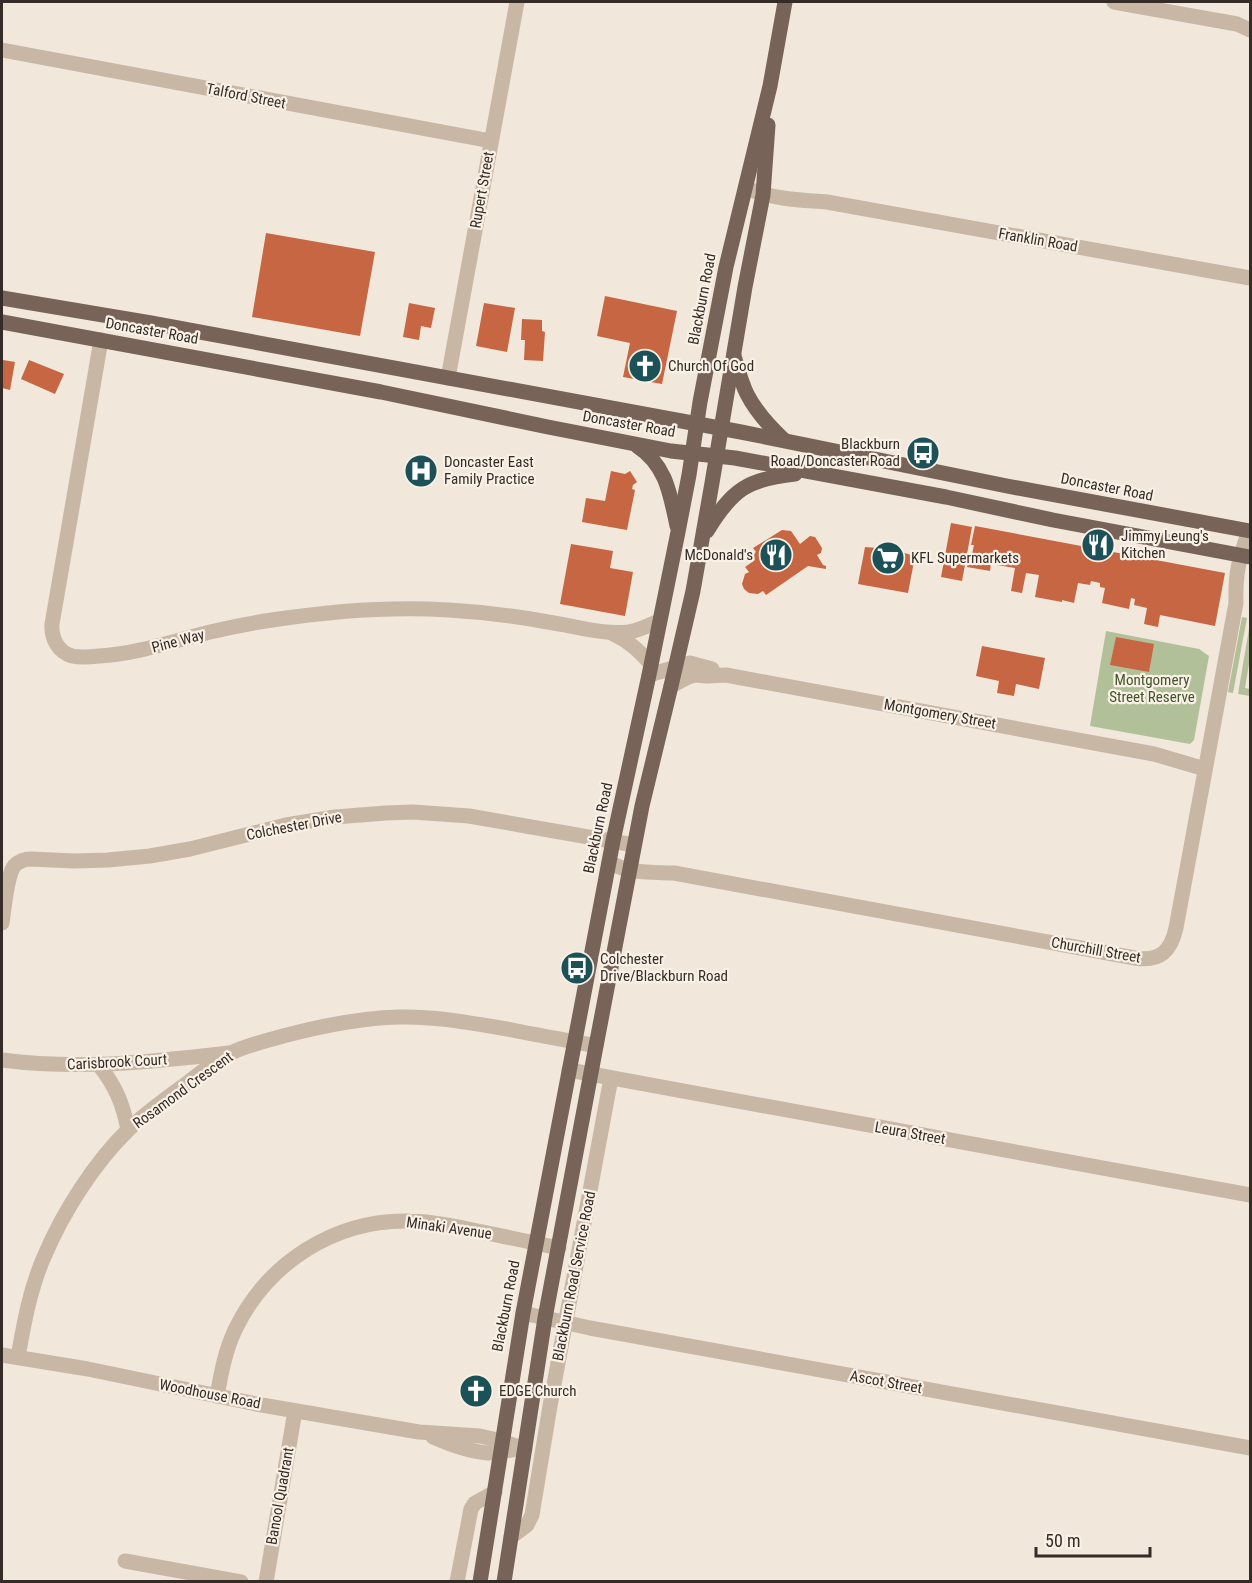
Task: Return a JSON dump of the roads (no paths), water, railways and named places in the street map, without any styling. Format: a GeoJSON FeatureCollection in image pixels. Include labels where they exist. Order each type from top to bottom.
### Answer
{"type":"FeatureCollection","features":[{"type":"Feature","properties":{"kind":"main road","name":"Blackburn Road"},"geometry":{"type":"LineString","coordinates":[[480,1581],[523,1313],[574,1042],[613,841],[678,532],[726,267],[770,86],[785,2]]}},
{"type":"Feature","properties":{"kind":"main road","name":"Blackburn Road"},"geometry":{"type":"LineString","coordinates":[[504,1581],[545,1318],[596,1046],[652,762],[693,591],[763,191],[770,86]]}},
{"type":"Feature","properties":{"kind":"main road","name":"Doncaster Road"},"geometry":{"type":"LineString","coordinates":[[2,298],[151,323],[721,428],[1007,486],[1250,531]]}},
{"type":"Feature","properties":{"kind":"main road","name":"Doncaster Road"},"geometry":{"type":"LineString","coordinates":[[2,322],[369,390],[633,443],[717,455],[938,496],[1247,557]]}},
{"type":"Feature","properties":{"kind":"main road"},"geometry":{"type":"LineString","coordinates":[[734,356],[746,392],[754,406],[766,423],[784,440]]}},
{"type":"Feature","properties":{"kind":"main road"},"geometry":{"type":"LineString","coordinates":[[633,443],[647,453],[663,475],[678,532]]}},
{"type":"Feature","properties":{"kind":"main road"},"geometry":{"type":"LineString","coordinates":[[702,538],[718,512],[730,498],[747,485],[774,476],[810,472]]}},
{"type":"Feature","properties":{"kind":"street","name":"Rupert Street"},"geometry":{"type":"LineString","coordinates":[[448,378],[517,2]]}},
{"type":"Feature","properties":{"kind":"street"},"geometry":{"type":"LineString","coordinates":[[1114,2],[1246,25]]}},
{"type":"Feature","properties":{"kind":"street","name":"Talford Street"},"geometry":{"type":"LineString","coordinates":[[2,50],[491,141]]}},
{"type":"Feature","properties":{"kind":"street","name":"Franklin Road"},"geometry":{"type":"LineString","coordinates":[[746,188],[795,200],[826,202],[1251,278]]}},
{"type":"Feature","properties":{"kind":"street","name":"Pine Way"},"geometry":{"type":"LineString","coordinates":[[100,340],[52,624],[54,640],[66,653],[79,657],[111,655],[148,649],[211,632],[266,621],[364,609],[420,609],[488,613],[610,633],[638,630],[659,621]]}},
{"type":"Feature","properties":{"kind":"street","name":"Churchill Street"},"geometry":{"type":"LineString","coordinates":[[609,861],[620,868],[632,859],[674,873],[1135,958],[1152,959],[1165,951],[1174,938],[1236,603],[1235,582],[1247,557],[1250,531]]}},
{"type":"Feature","properties":{"kind":"street","name":"Pine Way"},"geometry":{"type":"LineString","coordinates":[[610,633],[636,647],[650,670]]}},
{"type":"Feature","properties":{"kind":"street","name":"Montgomery Street"},"geometry":{"type":"LineString","coordinates":[[650,670],[676,668],[690,663],[726,675]]}},
{"type":"Feature","properties":{"kind":"street","name":"Montgomery Street"},"geometry":{"type":"LineString","coordinates":[[671,686],[688,676],[726,675],[1206,763]]}},
{"type":"Feature","properties":{"kind":"street","name":"Colchester Drive"},"geometry":{"type":"LineString","coordinates":[[2,923],[11,872],[16,865],[25,860],[108,860],[150,856],[190,849],[265,829],[335,817],[404,813],[451,814],[502,821],[613,841],[632,859]]}},
{"type":"Feature","properties":{"kind":"street","name":"Rosamond Crescent"},"geometry":{"type":"LineString","coordinates":[[18,1357],[34,1285],[51,1241],[84,1185],[128,1130],[162,1101],[233,1052],[323,1026],[362,1019],[401,1017],[468,1022],[596,1046]]}},
{"type":"Feature","properties":{"kind":"street","name":"Carisbrook Court"},"geometry":{"type":"LineString","coordinates":[[2,1060],[42,1064],[99,1065],[233,1052]]}},
{"type":"Feature","properties":{"kind":"street"},"geometry":{"type":"LineString","coordinates":[[99,1065],[118,1094],[128,1130]]}},
{"type":"Feature","properties":{"kind":"street","name":"Leura Street"},"geometry":{"type":"LineString","coordinates":[[569,1070],[1251,1195]]}},
{"type":"Feature","properties":{"kind":"street","name":"Blackburn Road Service Road"},"geometry":{"type":"LineString","coordinates":[[511,1537],[527,1526],[532,1515],[611,1078]]}},
{"type":"Feature","properties":{"kind":"street","name":"Minaki Avenue"},"geometry":{"type":"LineString","coordinates":[[217,1396],[228,1346],[252,1300],[282,1268],[306,1249],[332,1236],[378,1222],[411,1221],[558,1248]]}},
{"type":"Feature","properties":{"kind":"street","name":"Ascot Street"},"geometry":{"type":"LineString","coordinates":[[523,1313],[614,1332],[1251,1448]]}},
{"type":"Feature","properties":{"kind":"street","name":"Woodhouse Road"},"geometry":{"type":"LineString","coordinates":[[2,1355],[88,1369],[295,1411],[419,1432],[458,1446],[488,1453],[502,1446],[525,1449]]}},
{"type":"Feature","properties":{"kind":"street","name":"Banool Quadrant"},"geometry":{"type":"LineString","coordinates":[[266,1581],[295,1411]]}},
{"type":"Feature","properties":{"kind":"street"},"geometry":{"type":"LineString","coordinates":[[457,1581],[471,1509],[476,1503],[495,1492]]}},
{"type":"Feature","properties":{"kind":"street"},"geometry":{"type":"LineString","coordinates":[[125,1561],[241,1581]]}},
{"type":"Feature","properties":{"kind":"place","name":"Church Of God"},"geometry":{"type":"Point","coordinates":[645,366]}},
{"type":"Feature","properties":{"kind":"place","name":"Blackburn Road/Doncaster Road"},"geometry":{"type":"Point","coordinates":[923,453]}},
{"type":"Feature","properties":{"kind":"place","name":"Doncaster East Family Practice"},"geometry":{"type":"Point","coordinates":[421,471]}},
{"type":"Feature","properties":{"kind":"place","name":"Jimmy Leung's Kitchen"},"geometry":{"type":"Point","coordinates":[1098,545]}},
{"type":"Feature","properties":{"kind":"place","name":"McDonald's"},"geometry":{"type":"Point","coordinates":[776,555]}},
{"type":"Feature","properties":{"kind":"place","name":"KFL Supermarkets"},"geometry":{"type":"Point","coordinates":[888,558]}},
{"type":"Feature","properties":{"kind":"place","name":"Colchester Drive/Blackburn Road"},"geometry":{"type":"Point","coordinates":[577,968]}},
{"type":"Feature","properties":{"kind":"place","name":"EDGE Church"},"geometry":{"type":"Point","coordinates":[476,1391]}},
{"type":"Feature","properties":{"kind":"park label","name":"Montgomery Street Reserve"},"geometry":{"type":"Point","coordinates":[1152,688]}}]}
